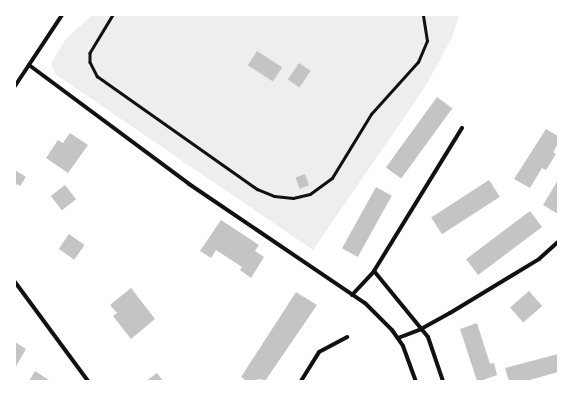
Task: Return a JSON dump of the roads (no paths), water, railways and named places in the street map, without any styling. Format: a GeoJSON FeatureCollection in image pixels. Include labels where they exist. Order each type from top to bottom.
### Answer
{"type":"FeatureCollection","features":[{"type":"Feature","properties":{"kind":"street"},"geometry":{"type":"LineString","coordinates":[[15,86],[62,15]]}},
{"type":"Feature","properties":{"kind":"street"},"geometry":{"type":"LineString","coordinates":[[29,65],[189,184],[352,295],[381,317],[398,338],[409,359],[416,381]]}},
{"type":"Feature","properties":{"kind":"street"},"geometry":{"type":"LineString","coordinates":[[352,295],[374,271],[462,128]]}},
{"type":"Feature","properties":{"kind":"street"},"geometry":{"type":"LineString","coordinates":[[398,338],[421,329],[539,259],[558,242]]}},
{"type":"Feature","properties":{"kind":"street"},"geometry":{"type":"LineString","coordinates":[[374,271],[421,329],[432,348],[443,381]]}},
{"type":"Feature","properties":{"kind":"street"},"geometry":{"type":"LineString","coordinates":[[15,282],[88,381]]}},
{"type":"Feature","properties":{"kind":"street"},"geometry":{"type":"LineString","coordinates":[[301,381],[319,352],[347,337]]}}]}
